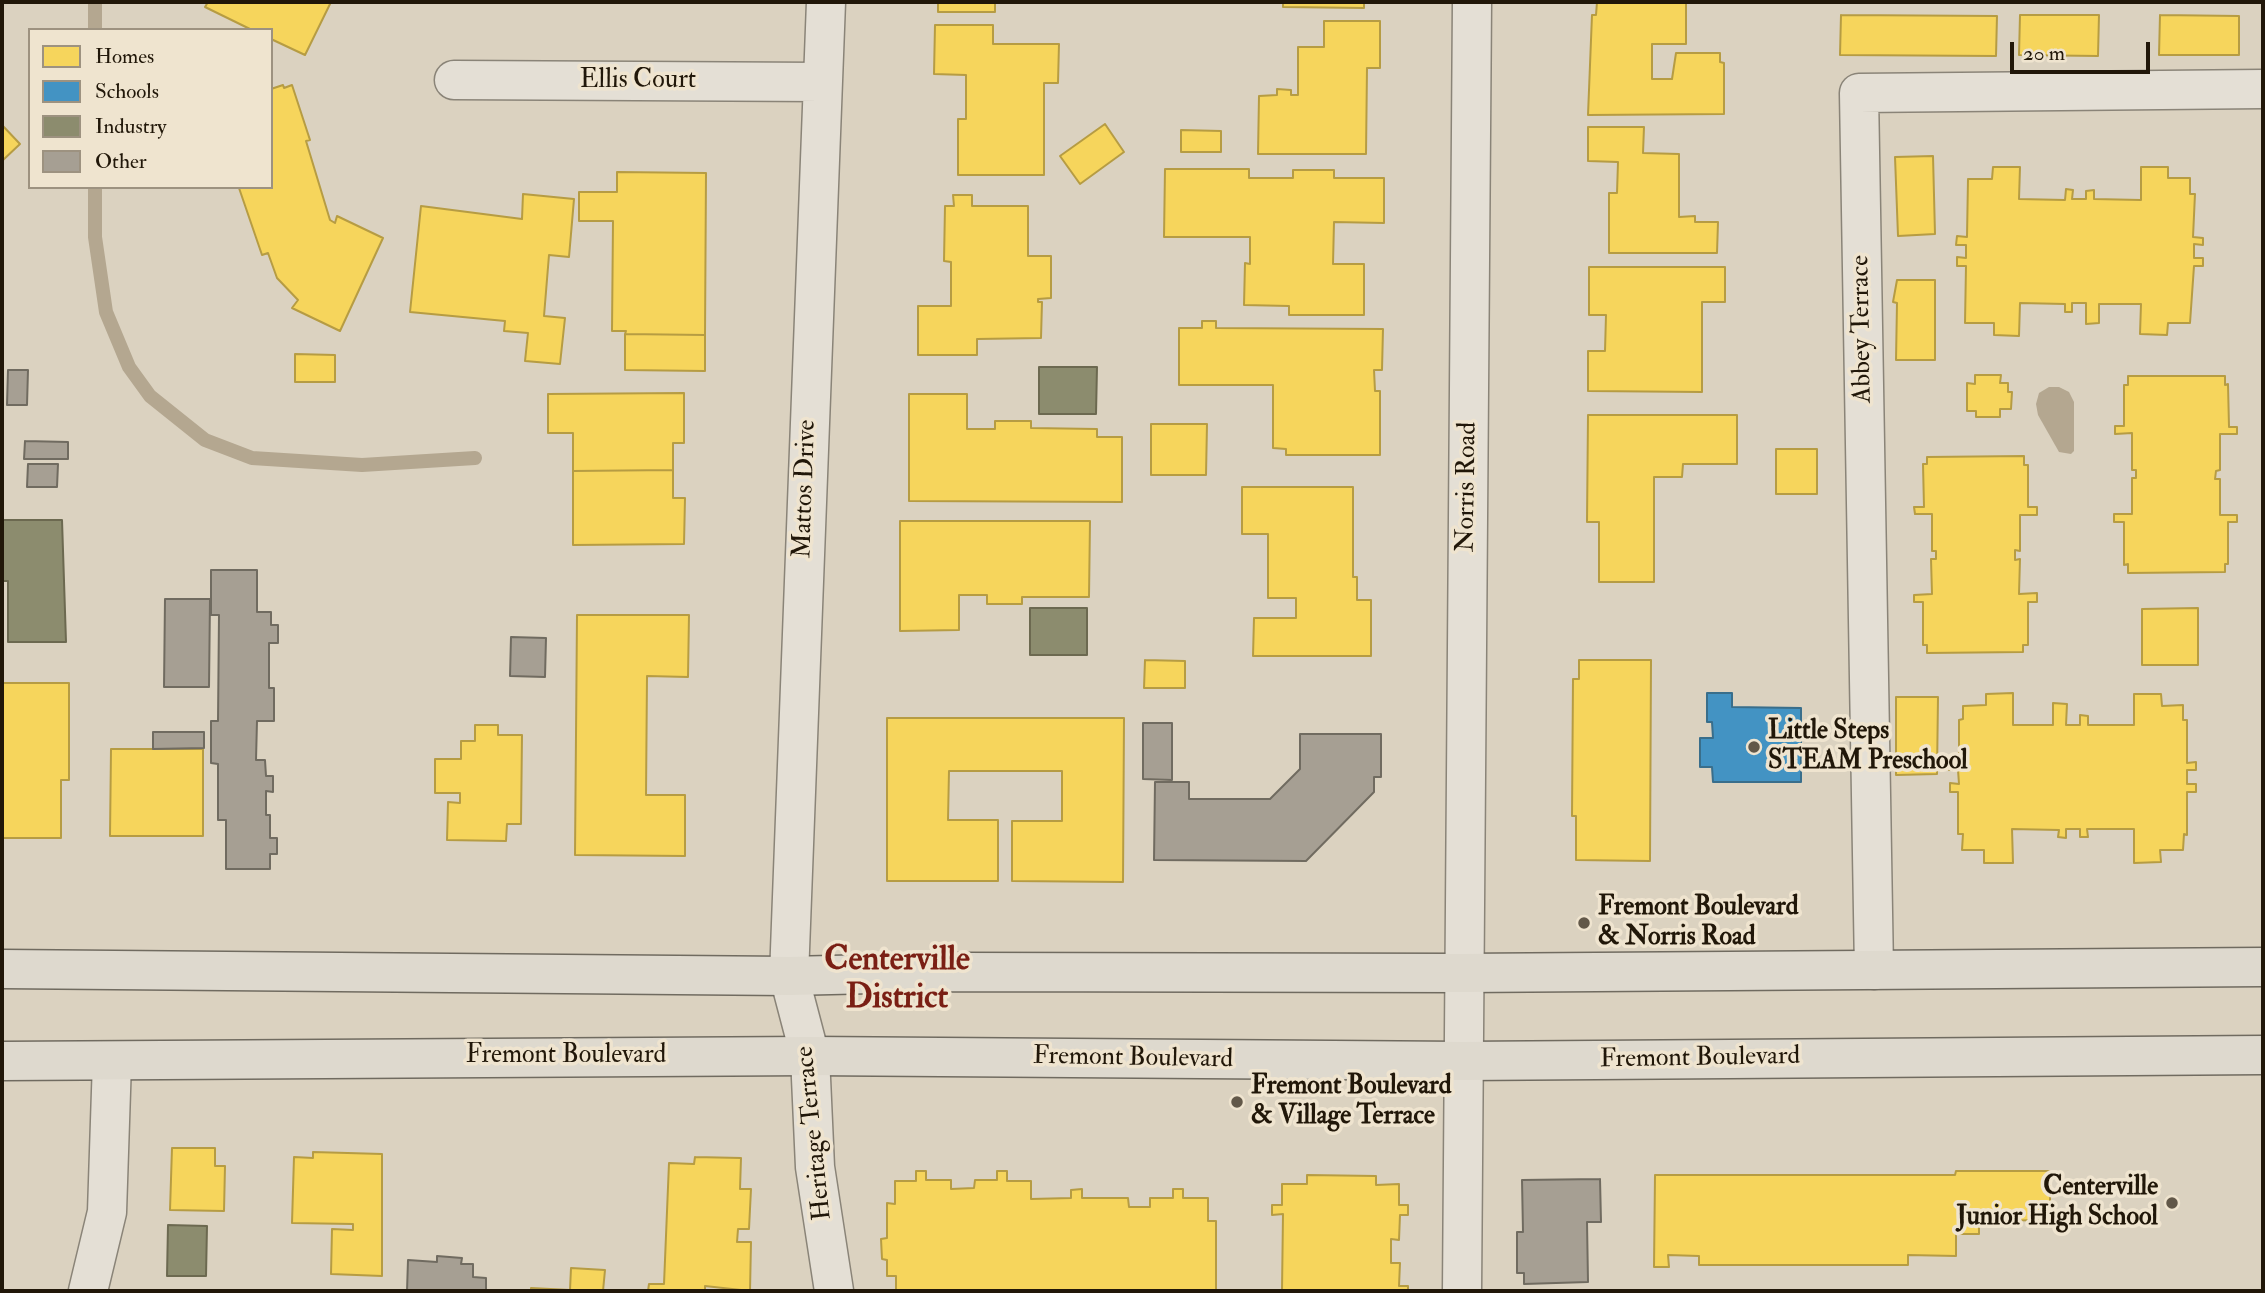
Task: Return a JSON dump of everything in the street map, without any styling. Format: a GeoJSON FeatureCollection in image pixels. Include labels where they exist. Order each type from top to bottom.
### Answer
{"type":"FeatureCollection","features":[{"type":"Feature","properties":{"kind":"main road"},"geometry":{"type":"LineString","coordinates":[[2,969],[789,976],[957,972],[1463,973],[2263,967]]}},
{"type":"Feature","properties":{"kind":"main road","name":"Fremont Boulevard"},"geometry":{"type":"LineString","coordinates":[[2,1061],[810,1056],[1463,1062],[2263,1055]]}},
{"type":"Feature","properties":{"kind":"street","name":"Mattos Drive"},"geometry":{"type":"LineString","coordinates":[[789,976],[826,2]]}},
{"type":"Feature","properties":{"kind":"street","name":"Norris Road"},"geometry":{"type":"LineString","coordinates":[[1462,1291],[1472,2]]}},
{"type":"Feature","properties":{"kind":"street","name":"Ellis Court"},"geometry":{"type":"LineString","coordinates":[[454,80],[821,82]]}},
{"type":"Feature","properties":{"kind":"street","name":"Abbey Terrace"},"geometry":{"type":"LineString","coordinates":[[1874,970],[1859,93],[2263,89]]}},
{"type":"Feature","properties":{"kind":"street","name":"Heritage Terrace"},"geometry":{"type":"LineString","coordinates":[[789,976],[810,1056],[815,1167],[834,1291]]}},
{"type":"Feature","properties":{"kind":"street"},"geometry":{"type":"LineString","coordinates":[[88,1291],[107,1212],[112,1061]]}},
{"type":"Feature","properties":{"kind":"shaded area"},"geometry":{"type":"Polygon","coordinates":[[[2049,387],[2059,387],[2069,392],[2074,402],[2074,451],[2071,454],[2059,452],[2038,415],[2036,404],[2039,393],[2049,387]]]}},
{"type":"Feature","properties":{"kind":"building: Homes"},"geometry":{"type":"Polygon","coordinates":[[[208,2],[331,2],[305,55],[273,40],[273,28],[248,28],[205,7],[208,2]]]}},
{"type":"Feature","properties":{"kind":"building: Homes"},"geometry":{"type":"Polygon","coordinates":[[[938,2],[995,2],[995,12],[938,12],[938,2]]]}},
{"type":"Feature","properties":{"kind":"building: Homes"},"geometry":{"type":"Polygon","coordinates":[[[1283,2],[1364,2],[1364,8],[1283,7],[1283,2]]]}},
{"type":"Feature","properties":{"kind":"building: Homes"},"geometry":{"type":"Polygon","coordinates":[[[1597,2],[1686,2],[1686,44],[1652,44],[1652,79],[1672,79],[1676,53],[1720,53],[1720,62],[1724,63],[1724,114],[1588,115],[1592,15],[1596,15],[1597,2]]]}},
{"type":"Feature","properties":{"kind":"building: Homes"},"geometry":{"type":"Polygon","coordinates":[[[1841,15],[1997,16],[1996,56],[1840,55],[1841,15]]]}},
{"type":"Feature","properties":{"kind":"building: Homes"},"geometry":{"type":"Polygon","coordinates":[[[2020,15],[2099,15],[2098,56],[2019,55],[2020,15]]]}},
{"type":"Feature","properties":{"kind":"building: Homes"},"geometry":{"type":"Polygon","coordinates":[[[2160,15],[2239,16],[2239,55],[2159,55],[2160,15]]]}},
{"type":"Feature","properties":{"kind":"building: Homes"},"geometry":{"type":"Polygon","coordinates":[[[1324,21],[1380,21],[1380,68],[1367,68],[1366,154],[1258,154],[1259,96],[1277,95],[1277,89],[1291,90],[1291,95],[1298,95],[1298,47],[1324,47],[1324,21]]]}},
{"type":"Feature","properties":{"kind":"building: Homes"},"geometry":{"type":"Polygon","coordinates":[[[935,25],[993,25],[993,44],[1059,44],[1058,83],[1044,83],[1044,175],[958,175],[958,119],[966,119],[966,75],[934,74],[935,25]]]}},
{"type":"Feature","properties":{"kind":"building: Homes"},"geometry":{"type":"Polygon","coordinates":[[[292,85],[310,140],[306,141],[330,220],[335,223],[337,216],[383,238],[340,331],[292,308],[298,300],[277,278],[268,253],[262,255],[239,189],[273,189],[273,88],[292,85]]]}},
{"type":"Feature","properties":{"kind":"building: Homes"},"geometry":{"type":"Polygon","coordinates":[[[1105,124],[1124,152],[1080,184],[1060,156],[1105,124]]]}},
{"type":"Feature","properties":{"kind":"building: Homes"},"geometry":{"type":"Polygon","coordinates":[[[2,125],[20,144],[2,161],[2,125]]]}},
{"type":"Feature","properties":{"kind":"building: Homes"},"geometry":{"type":"Polygon","coordinates":[[[1588,127],[1644,127],[1643,153],[1679,154],[1679,217],[1695,216],[1695,222],[1718,222],[1717,253],[1609,253],[1609,193],[1617,193],[1618,162],[1588,161],[1588,127]]]}},
{"type":"Feature","properties":{"kind":"building: Homes"},"geometry":{"type":"Polygon","coordinates":[[[1181,130],[1221,131],[1221,152],[1181,152],[1181,130]]]}},
{"type":"Feature","properties":{"kind":"building: Homes"},"geometry":{"type":"Polygon","coordinates":[[[1933,156],[1935,234],[1898,236],[1895,157],[1933,156]]]}},
{"type":"Feature","properties":{"kind":"building: Homes"},"geometry":{"type":"Polygon","coordinates":[[[1993,167],[2020,167],[2019,199],[2065,200],[2066,189],[2073,190],[2072,199],[2086,199],[2086,191],[2094,190],[2094,199],[2141,200],[2141,167],[2168,167],[2168,178],[2190,178],[2190,194],[2195,194],[2193,237],[2203,238],[2203,245],[2194,244],[2194,258],[2203,258],[2203,266],[2194,266],[2190,323],[2168,323],[2167,335],[2140,334],[2141,304],[2099,304],[2099,323],[2086,324],[2086,303],[2072,303],[2072,312],[2065,312],[2065,304],[2020,303],[2019,336],[1994,335],[1994,323],[1965,323],[1966,266],[1957,266],[1957,257],[1966,258],[1966,245],[1956,245],[1957,236],[1967,237],[1968,179],[1992,179],[1993,167]]]}},
{"type":"Feature","properties":{"kind":"building: Homes"},"geometry":{"type":"Polygon","coordinates":[[[1165,169],[1249,169],[1249,178],[1293,178],[1293,170],[1334,170],[1334,178],[1384,178],[1384,223],[1334,222],[1333,264],[1364,264],[1364,315],[1289,315],[1289,306],[1244,305],[1245,263],[1250,264],[1250,237],[1164,237],[1165,169]]]}},
{"type":"Feature","properties":{"kind":"building: Homes"},"geometry":{"type":"Polygon","coordinates":[[[617,172],[706,173],[705,335],[625,334],[626,331],[612,331],[613,221],[579,221],[579,192],[617,192],[617,172]]]}},
{"type":"Feature","properties":{"kind":"building: Homes"},"geometry":{"type":"Polygon","coordinates":[[[523,194],[574,199],[569,257],[549,255],[544,316],[565,318],[560,364],[525,361],[528,333],[504,331],[505,321],[410,312],[421,206],[522,219],[523,194]]]}},
{"type":"Feature","properties":{"kind":"building: Homes"},"geometry":{"type":"Polygon","coordinates":[[[953,195],[972,195],[972,206],[1028,206],[1028,256],[1051,256],[1051,298],[1038,299],[1038,302],[1042,302],[1041,338],[977,339],[977,355],[918,355],[918,306],[951,306],[951,262],[944,261],[945,206],[954,206],[953,195]]]}},
{"type":"Feature","properties":{"kind":"building: Homes"},"geometry":{"type":"Polygon","coordinates":[[[1589,267],[1725,267],[1725,302],[1702,302],[1702,392],[1588,391],[1588,351],[1605,351],[1606,315],[1589,315],[1589,267]]]}},
{"type":"Feature","properties":{"kind":"building: Homes"},"geometry":{"type":"Polygon","coordinates":[[[1897,280],[1935,280],[1935,360],[1896,360],[1897,303],[1893,302],[1897,280]]]}},
{"type":"Feature","properties":{"kind":"building: Homes"},"geometry":{"type":"Polygon","coordinates":[[[1202,321],[1216,321],[1216,328],[1383,329],[1382,370],[1374,370],[1375,391],[1380,391],[1380,455],[1286,455],[1286,449],[1273,448],[1273,385],[1179,385],[1179,328],[1202,328],[1202,321]]]}},
{"type":"Feature","properties":{"kind":"building: Homes"},"geometry":{"type":"Polygon","coordinates":[[[625,334],[705,335],[705,371],[625,370],[625,334]]]}},
{"type":"Feature","properties":{"kind":"building: Homes"},"geometry":{"type":"Polygon","coordinates":[[[295,354],[335,355],[335,382],[295,382],[295,354]]]}},
{"type":"Feature","properties":{"kind":"building: Homes"},"geometry":{"type":"Polygon","coordinates":[[[1975,375],[2001,375],[2000,383],[2008,383],[2008,392],[2012,392],[2011,409],[2000,409],[2000,417],[1976,417],[1976,411],[1967,411],[1967,383],[1975,384],[1975,375]]]}},
{"type":"Feature","properties":{"kind":"building: Homes"},"geometry":{"type":"Polygon","coordinates":[[[2128,376],[2225,376],[2225,385],[2228,384],[2229,427],[2237,427],[2237,434],[2220,434],[2220,470],[2216,471],[2215,479],[2220,479],[2220,515],[2237,515],[2237,522],[2228,522],[2228,564],[2225,564],[2225,572],[2128,573],[2128,564],[2124,565],[2124,522],[2114,522],[2114,514],[2132,514],[2132,478],[2136,478],[2136,470],[2132,470],[2132,433],[2115,434],[2115,426],[2124,426],[2124,385],[2128,385],[2128,376]]]}},
{"type":"Feature","properties":{"kind":"building: Homes"},"geometry":{"type":"Polygon","coordinates":[[[684,393],[684,443],[673,443],[673,470],[573,471],[573,433],[548,433],[548,394],[684,393]]]}},
{"type":"Feature","properties":{"kind":"building: Homes"},"geometry":{"type":"Polygon","coordinates":[[[909,394],[967,394],[967,429],[995,429],[995,421],[1031,421],[1031,428],[1097,429],[1097,437],[1122,437],[1122,502],[909,501],[909,394]]]}},
{"type":"Feature","properties":{"kind":"building: Homes"},"geometry":{"type":"Polygon","coordinates":[[[1588,415],[1737,415],[1737,464],[1683,464],[1682,477],[1654,477],[1654,582],[1599,582],[1599,522],[1587,522],[1588,415]]]}},
{"type":"Feature","properties":{"kind":"building: Homes"},"geometry":{"type":"Polygon","coordinates":[[[1151,424],[1207,424],[1206,475],[1151,475],[1151,424]]]}},
{"type":"Feature","properties":{"kind":"building: Homes"},"geometry":{"type":"Polygon","coordinates":[[[1776,449],[1817,449],[1817,494],[1776,494],[1776,449]]]}},
{"type":"Feature","properties":{"kind":"building: Homes"},"geometry":{"type":"Polygon","coordinates":[[[2024,456],[2024,465],[2028,465],[2028,507],[2037,507],[2037,515],[2020,515],[2020,551],[2015,550],[2015,560],[2020,559],[2019,594],[2037,593],[2037,602],[2028,602],[2028,645],[2023,645],[2023,652],[1927,653],[1927,645],[1923,645],[1923,602],[1914,602],[1914,595],[1932,594],[1931,559],[1936,559],[1936,551],[1932,551],[1932,514],[1915,514],[1914,507],[1924,507],[1923,464],[1927,464],[1927,457],[2024,456]]]}},
{"type":"Feature","properties":{"kind":"building: Homes"},"geometry":{"type":"Polygon","coordinates":[[[673,470],[673,498],[685,498],[684,544],[573,545],[573,471],[673,470]]]}},
{"type":"Feature","properties":{"kind":"building: Homes"},"geometry":{"type":"Polygon","coordinates":[[[1242,487],[1353,487],[1353,577],[1357,577],[1357,600],[1371,600],[1371,656],[1253,656],[1254,618],[1296,618],[1296,598],[1268,598],[1268,534],[1242,534],[1242,487]]]}},
{"type":"Feature","properties":{"kind":"building: Homes"},"geometry":{"type":"Polygon","coordinates":[[[900,521],[1090,521],[1089,597],[1022,597],[1022,604],[987,604],[987,595],[959,595],[959,630],[900,631],[900,521]]]}},
{"type":"Feature","properties":{"kind":"building: Homes"},"geometry":{"type":"Polygon","coordinates":[[[2198,608],[2198,665],[2142,665],[2142,609],[2198,608]]]}},
{"type":"Feature","properties":{"kind":"building: Homes"},"geometry":{"type":"Polygon","coordinates":[[[577,615],[689,615],[688,677],[647,676],[646,795],[685,795],[685,856],[575,855],[577,615]]]}},
{"type":"Feature","properties":{"kind":"building: Homes"},"geometry":{"type":"Polygon","coordinates":[[[1145,660],[1185,661],[1185,688],[1144,688],[1145,660]]]}},
{"type":"Feature","properties":{"kind":"building: Homes"},"geometry":{"type":"Polygon","coordinates":[[[1579,660],[1651,660],[1650,861],[1576,860],[1576,816],[1572,816],[1573,679],[1579,679],[1579,660]]]}},
{"type":"Feature","properties":{"kind":"building: Homes"},"geometry":{"type":"Polygon","coordinates":[[[2,683],[69,683],[69,780],[61,780],[61,838],[2,838],[2,683]]]}},
{"type":"Feature","properties":{"kind":"building: Homes"},"geometry":{"type":"Polygon","coordinates":[[[2013,693],[2013,725],[2053,725],[2053,703],[2067,704],[2066,725],[2080,725],[2080,715],[2088,716],[2088,725],[2134,725],[2134,694],[2161,694],[2162,706],[2183,705],[2183,720],[2187,720],[2187,763],[2196,762],[2196,770],[2187,770],[2187,784],[2196,784],[2196,792],[2187,792],[2187,835],[2184,834],[2183,850],[2160,850],[2161,862],[2134,863],[2134,829],[2087,829],[2088,837],[2080,837],[2080,829],[2066,829],[2066,838],[2058,837],[2059,830],[2012,829],[2013,863],[1984,863],[1984,850],[1962,850],[1963,834],[1958,834],[1958,792],[1950,792],[1950,783],[1959,784],[1958,770],[1949,770],[1950,762],[1959,762],[1959,720],[1963,719],[1963,706],[1986,705],[1986,694],[2013,693]]]}},
{"type":"Feature","properties":{"kind":"building: Homes"},"geometry":{"type":"Polygon","coordinates":[[[1896,697],[1938,697],[1937,774],[1896,775],[1896,697]]]}},
{"type":"Feature","properties":{"kind":"building: Homes"},"geometry":{"type":"Polygon","coordinates":[[[887,718],[1124,718],[1123,882],[1012,881],[1012,821],[1062,821],[1062,771],[949,771],[948,820],[998,820],[998,881],[887,881],[887,718]]]}},
{"type":"Feature","properties":{"kind":"building: Homes"},"geometry":{"type":"Polygon","coordinates":[[[475,725],[498,725],[498,735],[522,735],[521,824],[507,824],[506,841],[447,840],[448,802],[460,803],[460,793],[435,793],[435,759],[461,759],[461,741],[475,741],[475,725]]]}},
{"type":"Feature","properties":{"kind":"building: Homes"},"geometry":{"type":"Polygon","coordinates":[[[111,749],[203,749],[203,836],[110,836],[111,749]]]}},
{"type":"Feature","properties":{"kind":"building: Homes"},"geometry":{"type":"Polygon","coordinates":[[[172,1148],[215,1148],[215,1166],[225,1166],[224,1211],[170,1210],[172,1148]]]}},
{"type":"Feature","properties":{"kind":"building: Homes"},"geometry":{"type":"Polygon","coordinates":[[[313,1152],[382,1154],[382,1276],[331,1274],[332,1229],[353,1230],[353,1224],[292,1223],[294,1157],[313,1158],[313,1152]]]}},
{"type":"Feature","properties":{"kind":"building: Homes"},"geometry":{"type":"Polygon","coordinates":[[[695,1157],[741,1158],[740,1189],[751,1189],[749,1229],[738,1229],[737,1242],[751,1242],[750,1291],[705,1286],[705,1291],[648,1291],[649,1284],[664,1284],[669,1163],[694,1164],[695,1157]]]}},
{"type":"Feature","properties":{"kind":"building: Homes"},"geometry":{"type":"Polygon","coordinates":[[[916,1171],[926,1171],[926,1180],[951,1180],[951,1189],[974,1188],[975,1180],[997,1180],[997,1171],[1007,1171],[1007,1181],[1031,1181],[1031,1199],[1071,1198],[1071,1190],[1082,1189],[1082,1198],[1128,1198],[1129,1207],[1150,1207],[1150,1198],[1173,1198],[1173,1189],[1183,1189],[1183,1198],[1208,1198],[1208,1221],[1216,1221],[1216,1291],[896,1291],[896,1276],[887,1276],[887,1260],[882,1259],[881,1239],[887,1238],[887,1203],[895,1204],[895,1181],[916,1181],[916,1171]]]}},
{"type":"Feature","properties":{"kind":"building: Homes"},"geometry":{"type":"Polygon","coordinates":[[[1956,1171],[2050,1171],[2050,1220],[1979,1221],[1979,1234],[1956,1234],[1956,1256],[1908,1255],[1908,1265],[1699,1265],[1699,1256],[1668,1255],[1669,1267],[1654,1267],[1655,1175],[1955,1175],[1956,1171]]]}},
{"type":"Feature","properties":{"kind":"building: Homes"},"geometry":{"type":"Polygon","coordinates":[[[1307,1175],[1376,1176],[1376,1185],[1399,1184],[1399,1205],[1408,1205],[1408,1215],[1400,1215],[1399,1240],[1391,1239],[1391,1263],[1400,1263],[1399,1286],[1408,1286],[1408,1291],[1282,1291],[1283,1214],[1272,1215],[1272,1205],[1282,1205],[1282,1184],[1307,1184],[1307,1175]]]}},
{"type":"Feature","properties":{"kind":"building: Homes"},"geometry":{"type":"Polygon","coordinates":[[[571,1268],[605,1270],[603,1291],[531,1291],[531,1288],[570,1290],[571,1268]]]}},
{"type":"Feature","properties":{"kind":"building: Schools"},"geometry":{"type":"Polygon","coordinates":[[[1707,693],[1732,693],[1732,707],[1801,708],[1801,782],[1713,782],[1712,767],[1700,767],[1700,738],[1713,738],[1712,722],[1707,722],[1707,693]]]}},
{"type":"Feature","properties":{"kind":"building: Industry"},"geometry":{"type":"Polygon","coordinates":[[[1039,367],[1097,367],[1096,414],[1039,414],[1039,367]]]}},
{"type":"Feature","properties":{"kind":"building: Industry"},"geometry":{"type":"Polygon","coordinates":[[[2,520],[62,520],[66,642],[8,642],[8,581],[2,581],[2,520]]]}},
{"type":"Feature","properties":{"kind":"building: Industry"},"geometry":{"type":"Polygon","coordinates":[[[1030,608],[1087,608],[1087,655],[1030,655],[1030,608]]]}},
{"type":"Feature","properties":{"kind":"building: Industry"},"geometry":{"type":"Polygon","coordinates":[[[168,1225],[207,1226],[206,1276],[167,1276],[168,1225]]]}},
{"type":"Feature","properties":{"kind":"building: Other"},"geometry":{"type":"Polygon","coordinates":[[[8,370],[28,370],[27,405],[7,405],[8,370]]]}},
{"type":"Feature","properties":{"kind":"building: Other"},"geometry":{"type":"Polygon","coordinates":[[[25,441],[68,442],[68,459],[24,459],[25,441]]]}},
{"type":"Feature","properties":{"kind":"building: Other"},"geometry":{"type":"Polygon","coordinates":[[[28,464],[58,464],[57,487],[27,487],[28,464]]]}},
{"type":"Feature","properties":{"kind":"building: Other"},"geometry":{"type":"Polygon","coordinates":[[[211,570],[257,570],[257,612],[271,612],[271,625],[278,625],[278,643],[269,643],[269,688],[274,688],[274,721],[257,721],[256,760],[265,760],[266,776],[273,776],[273,792],[266,791],[266,815],[270,815],[270,838],[277,838],[277,854],[270,854],[270,869],[226,869],[226,820],[218,820],[218,764],[211,763],[211,721],[218,721],[219,615],[211,615],[211,570]]]}},
{"type":"Feature","properties":{"kind":"building: Other"},"geometry":{"type":"Polygon","coordinates":[[[165,599],[210,599],[209,687],[164,687],[165,599]]]}},
{"type":"Feature","properties":{"kind":"building: Other"},"geometry":{"type":"Polygon","coordinates":[[[511,637],[546,638],[545,677],[510,676],[511,637]]]}},
{"type":"Feature","properties":{"kind":"building: Other"},"geometry":{"type":"Polygon","coordinates":[[[1143,723],[1172,723],[1172,780],[1143,779],[1143,723]]]}},
{"type":"Feature","properties":{"kind":"building: Other"},"geometry":{"type":"Polygon","coordinates":[[[153,732],[204,732],[204,748],[153,749],[153,732]]]}},
{"type":"Feature","properties":{"kind":"building: Other"},"geometry":{"type":"Polygon","coordinates":[[[1300,734],[1381,734],[1381,777],[1374,777],[1374,792],[1306,861],[1154,860],[1155,782],[1189,782],[1189,799],[1270,799],[1300,769],[1300,734]]]}},
{"type":"Feature","properties":{"kind":"building: Other"},"geometry":{"type":"Polygon","coordinates":[[[1600,1179],[1601,1222],[1587,1222],[1588,1282],[1524,1284],[1524,1273],[1517,1273],[1517,1232],[1523,1232],[1522,1180],[1600,1179]]]}},
{"type":"Feature","properties":{"kind":"building: Other"},"geometry":{"type":"Polygon","coordinates":[[[437,1256],[462,1258],[461,1264],[473,1264],[473,1277],[486,1278],[486,1291],[407,1291],[408,1260],[437,1262],[437,1256]]]}},
{"type":"Feature","properties":{"kind":"waterway"},"geometry":{"type":"LineString","coordinates":[[95,2],[95,28]]}},
{"type":"Feature","properties":{"kind":"waterway"},"geometry":{"type":"LineString","coordinates":[[95,189],[95,237],[106,312],[129,367],[150,396],[205,440],[252,458],[362,465],[475,458]]}},
{"type":"Feature","properties":{"kind":"place","name":"Little Steps STEAM Preschool"},"geometry":{"type":"Point","coordinates":[1754,747]}},
{"type":"Feature","properties":{"kind":"place","name":"Fremont Boulevard & Norris Road"},"geometry":{"type":"Point","coordinates":[1584,923]}},
{"type":"Feature","properties":{"kind":"place","name":"Fremont Boulevard & Village Terrace"},"geometry":{"type":"Point","coordinates":[1237,1102]}},
{"type":"Feature","properties":{"kind":"place","name":"Centerville Junior High School"},"geometry":{"type":"Point","coordinates":[2172,1203]}},
{"type":"Feature","properties":{"kind":"district","name":"Centerville District"},"geometry":{"type":"Point","coordinates":[897,981]}}]}
